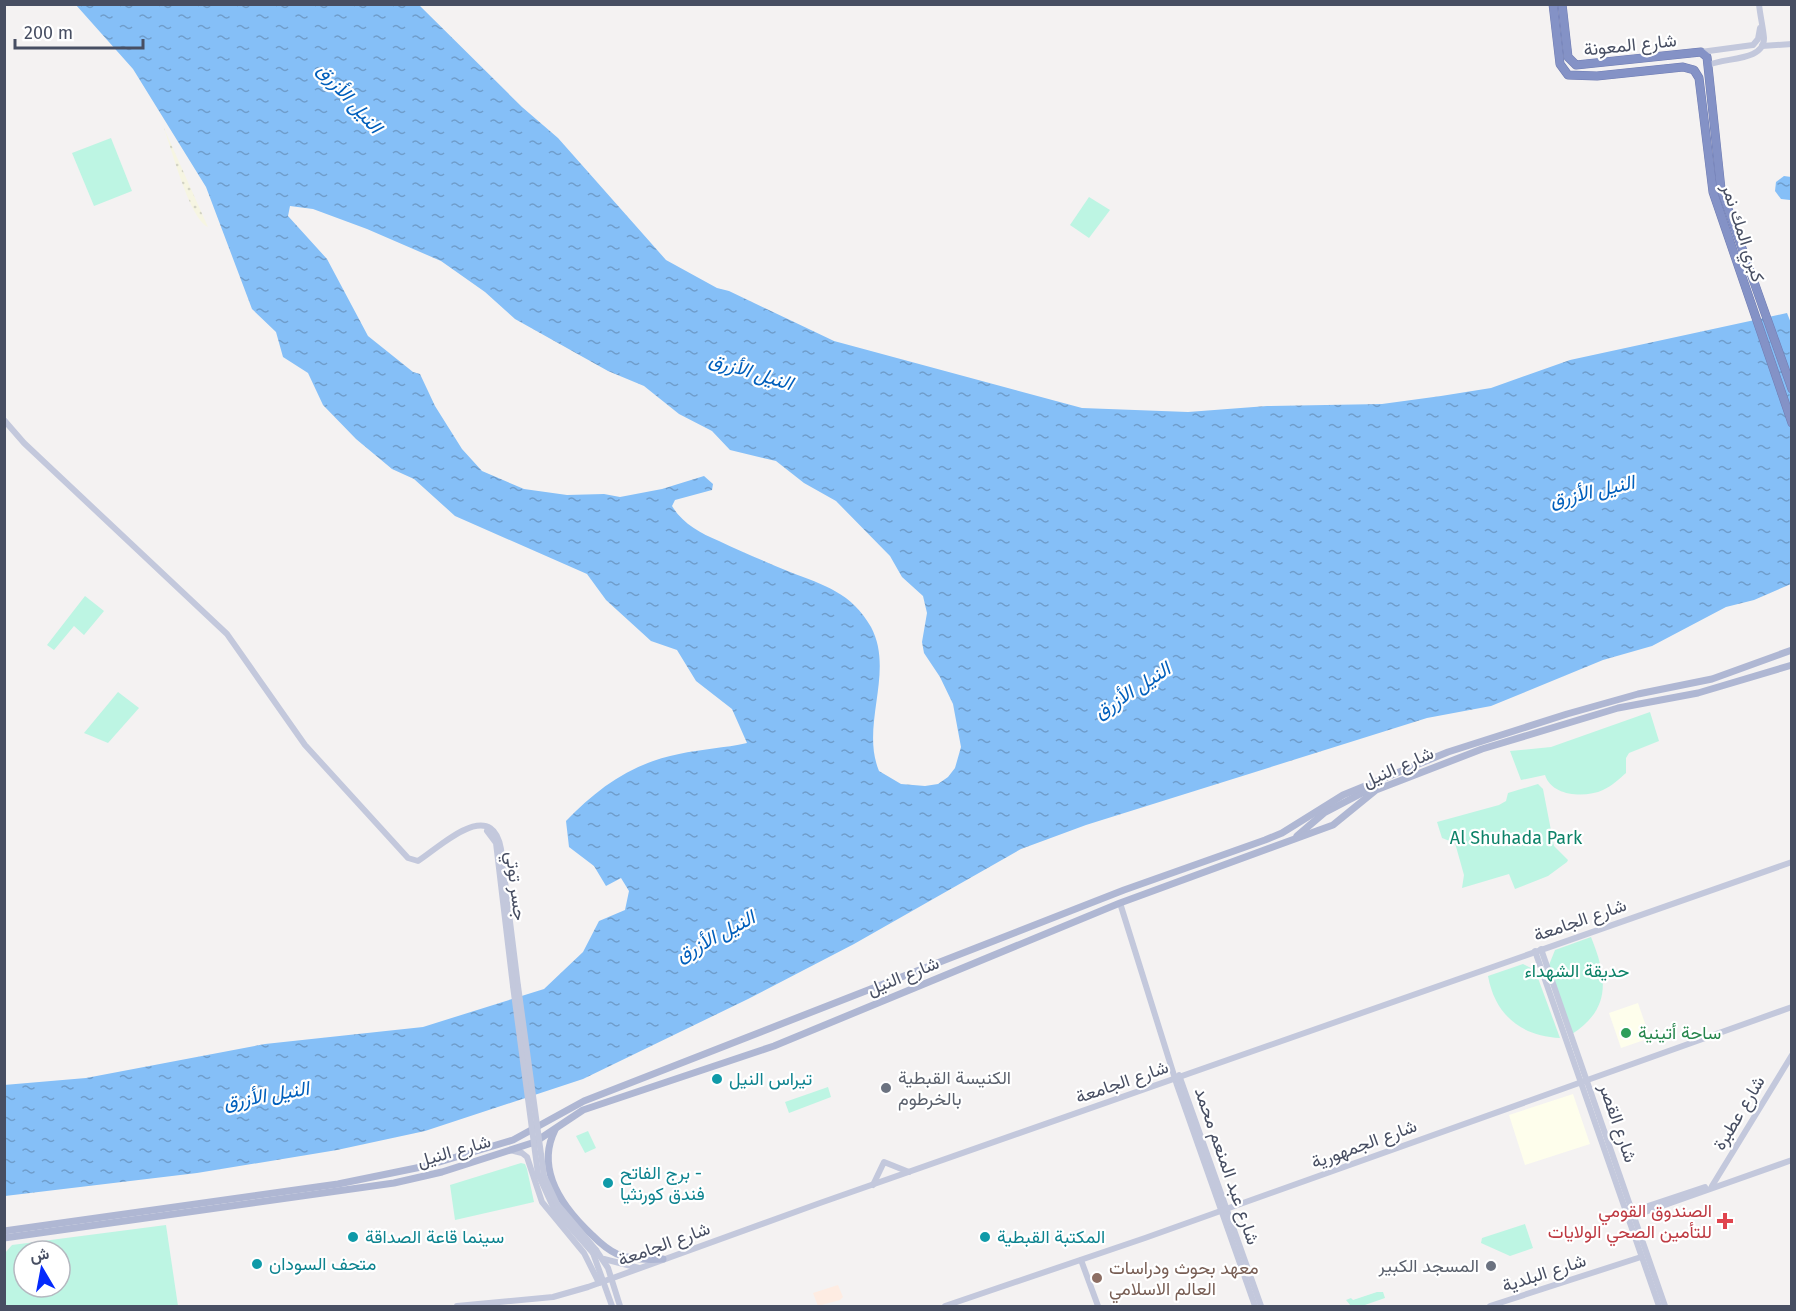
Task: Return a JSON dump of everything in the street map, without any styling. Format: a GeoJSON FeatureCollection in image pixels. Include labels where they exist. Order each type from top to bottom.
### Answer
{"type":"FeatureCollection","features":[{"type":"Feature","properties":{"kind":"highway","name":"شارع المعونة"},"geometry":{"type":"LineString","coordinates":[[1553,4],[1560,64],[1568,75],[1597,76],[1687,68]]}},
{"type":"Feature","properties":{"kind":"highway","name":"شارع المعونة"},"geometry":{"type":"LineString","coordinates":[[1562,4],[1568,57],[1576,65],[1701,52],[1707,57],[1709,65]]}},
{"type":"Feature","properties":{"kind":"highway"},"geometry":{"type":"LineString","coordinates":[[1687,68],[1684,60],[1688,54]]}},
{"type":"Feature","properties":{"kind":"highway","name":"كبري المك نمر"},"geometry":{"type":"LineString","coordinates":[[1709,65],[1721,189],[1791,389]]}},
{"type":"Feature","properties":{"kind":"highway","name":"كبري المك نمر"},"geometry":{"type":"LineString","coordinates":[[1687,68],[1694,70],[1700,81],[1713,192],[1791,423]]}},
{"type":"Feature","properties":{"kind":"main road"},"geometry":{"type":"LineString","coordinates":[[1759,4],[1764,38],[1762,46]]}},
{"type":"Feature","properties":{"kind":"main road"},"geometry":{"type":"LineString","coordinates":[[1701,52],[1753,45],[1758,39],[1760,19]]}},
{"type":"Feature","properties":{"kind":"main road"},"geometry":{"type":"LineString","coordinates":[[1709,65],[1720,60],[1751,55],[1762,46],[1791,44]]}},
{"type":"Feature","properties":{"kind":"main road","name":"جسر توتي"},"geometry":{"type":"LineString","coordinates":[[4,420],[24,443],[227,634],[305,745],[413,861],[418,861],[460,832],[474,826],[487,827],[497,834],[542,1171],[557,1204],[598,1254]]}},
{"type":"Feature","properties":{"kind":"main road","name":"شارع النيل"},"geometry":{"type":"LineString","coordinates":[[5,1236],[252,1200],[426,1166],[513,1140],[584,1101],[1172,872],[1282,833],[1329,802],[1407,768],[1538,722],[1656,690],[1691,684],[1790,651]]}},
{"type":"Feature","properties":{"kind":"main road","name":"شارع النيل"},"geometry":{"type":"LineString","coordinates":[[252,1200],[321,1195],[428,1176],[535,1142],[557,1126],[592,1107],[774,1047],[1117,904],[1334,825],[1370,793],[1411,776],[1509,740],[1654,700],[1689,695],[1791,664]]}},
{"type":"Feature","properties":{"kind":"main road"},"geometry":{"type":"LineString","coordinates":[[1689,695],[1691,684]]}},
{"type":"Feature","properties":{"kind":"main road"},"geometry":{"type":"LineString","coordinates":[[1654,700],[1656,690]]}},
{"type":"Feature","properties":{"kind":"main road"},"geometry":{"type":"LineString","coordinates":[[1407,768],[1411,776]]}},
{"type":"Feature","properties":{"kind":"main road"},"geometry":{"type":"LineString","coordinates":[[1293,839],[1324,813],[1366,790],[1367,784]]}},
{"type":"Feature","properties":{"kind":"main road","name":"شارع الجامعة"},"geometry":{"type":"LineString","coordinates":[[457,1306],[553,1297],[611,1279],[1791,862]]}},
{"type":"Feature","properties":{"kind":"main road"},"geometry":{"type":"LineString","coordinates":[[1172,872],[1177,877],[1173,883]]}},
{"type":"Feature","properties":{"kind":"main road","name":"شارع عبد المنعم محمد"},"geometry":{"type":"LineString","coordinates":[[1117,904],[1257,1305]]}},
{"type":"Feature","properties":{"kind":"main road","name":"شارع القصر"},"geometry":{"type":"LineString","coordinates":[[1538,950],[1630,1215],[1665,1306]]}},
{"type":"Feature","properties":{"kind":"main road","name":"شارع الجمهورية"},"geometry":{"type":"LineString","coordinates":[[945,1306],[1081,1260],[1791,1007]]}},
{"type":"Feature","properties":{"kind":"main road","name":"شارع عطبرة"},"geometry":{"type":"LineString","coordinates":[[1712,1187],[1791,1055]]}},
{"type":"Feature","properties":{"kind":"main road"},"geometry":{"type":"LineString","coordinates":[[557,1126],[549,1144],[548,1156],[553,1184],[578,1222],[606,1247],[630,1258],[663,1259]]}},
{"type":"Feature","properties":{"kind":"main road"},"geometry":{"type":"LineString","coordinates":[[510,1150],[527,1157],[542,1202],[584,1253],[612,1306]]}},
{"type":"Feature","properties":{"kind":"main road"},"geometry":{"type":"LineString","coordinates":[[1630,1215],[1707,1186],[1712,1187],[1791,1160]]}},
{"type":"Feature","properties":{"kind":"main road"},"geometry":{"type":"LineString","coordinates":[[872,1185],[884,1162],[909,1172]]}},
{"type":"Feature","properties":{"kind":"main road"},"geometry":{"type":"LineString","coordinates":[[426,1166],[428,1176]]}},
{"type":"Feature","properties":{"kind":"main road"},"geometry":{"type":"LineString","coordinates":[[319,1186],[321,1195]]}},
{"type":"Feature","properties":{"kind":"main road","name":"شارع القصر"},"geometry":{"type":"LineString","coordinates":[[1630,1215],[1641,1257],[1659,1306]]}},
{"type":"Feature","properties":{"kind":"main road"},"geometry":{"type":"LineString","coordinates":[[598,1254],[606,1247]]}},
{"type":"Feature","properties":{"kind":"main road"},"geometry":{"type":"LineString","coordinates":[[598,1254],[639,1268]]}},
{"type":"Feature","properties":{"kind":"main road"},"geometry":{"type":"LineString","coordinates":[[598,1254],[611,1279],[620,1306]]}},
{"type":"Feature","properties":{"kind":"main road"},"geometry":{"type":"LineString","coordinates":[[598,1254],[601,1282]]}},
{"type":"Feature","properties":{"kind":"main road","name":"شارع البلدية"},"geometry":{"type":"LineString","coordinates":[[1490,1306],[1641,1257]]}},
{"type":"Feature","properties":{"kind":"main road"},"geometry":{"type":"LineString","coordinates":[[1081,1260],[1098,1306]]}},
{"type":"Feature","properties":{"kind":"shaded area"},"geometry":{"type":"Polygon","coordinates":[[[1638,1003],[1650,1038],[1621,1048],[1609,1013],[1638,1003]]]}},
{"type":"Feature","properties":{"kind":"shaded area"},"geometry":{"type":"Polygon","coordinates":[[[1573,1094],[1590,1144],[1525,1165],[1509,1115],[1573,1094]]]}},
{"type":"Feature","properties":{"kind":"shaded area"},"geometry":{"type":"Polygon","coordinates":[[[838,1285],[843,1297],[840,1300],[818,1306],[813,1293],[838,1285]]]}},
{"type":"Feature","properties":{"kind":"green space"},"geometry":{"type":"Polygon","coordinates":[[[111,138],[132,191],[94,206],[72,153],[111,138]]]}},
{"type":"Feature","properties":{"kind":"green space"},"geometry":{"type":"Polygon","coordinates":[[[1089,197],[1110,210],[1089,238],[1070,225],[1089,197]]]}},
{"type":"Feature","properties":{"kind":"green space"},"geometry":{"type":"Polygon","coordinates":[[[85,596],[104,611],[84,635],[74,626],[54,650],[47,645],[85,596]]]}},
{"type":"Feature","properties":{"kind":"green space"},"geometry":{"type":"Polygon","coordinates":[[[118,692],[139,708],[108,743],[84,733],[118,692]]]}},
{"type":"Feature","properties":{"kind":"green space"},"geometry":{"type":"Polygon","coordinates":[[[1650,712],[1659,741],[1629,753],[1626,758],[1626,773],[1606,788],[1596,793],[1579,795],[1562,792],[1555,788],[1545,775],[1521,780],[1510,751],[1551,747],[1650,712]]]}},
{"type":"Feature","properties":{"kind":"green space","name":"Al Shuhada Park"},"geometry":{"type":"Polygon","coordinates":[[[1538,784],[1543,789],[1554,846],[1568,860],[1567,862],[1548,876],[1515,889],[1509,874],[1462,888],[1464,875],[1455,843],[1442,838],[1437,822],[1499,805],[1506,801],[1508,793],[1538,784]]]}},
{"type":"Feature","properties":{"kind":"green space","name":"حديقة الشهداء"},"geometry":{"type":"Polygon","coordinates":[[[1591,937],[1603,978],[1603,991],[1594,1014],[1572,1034],[1549,965],[1555,950],[1591,937]]]}},
{"type":"Feature","properties":{"kind":"green space","name":"حديقة الشهداء"},"geometry":{"type":"Polygon","coordinates":[[[1523,964],[1535,970],[1560,1038],[1533,1033],[1522,1028],[1512,1021],[1497,1002],[1488,976],[1523,964]]]}},
{"type":"Feature","properties":{"kind":"green space"},"geometry":{"type":"Polygon","coordinates":[[[828,1087],[831,1097],[789,1113],[785,1102],[828,1087]]]}},
{"type":"Feature","properties":{"kind":"green space"},"geometry":{"type":"Polygon","coordinates":[[[588,1131],[596,1148],[585,1153],[576,1136],[588,1131]]]}},
{"type":"Feature","properties":{"kind":"green space"},"geometry":{"type":"Polygon","coordinates":[[[521,1163],[525,1164],[527,1169],[534,1202],[455,1220],[450,1185],[521,1163]]]}},
{"type":"Feature","properties":{"kind":"green space"},"geometry":{"type":"Polygon","coordinates":[[[1525,1224],[1533,1248],[1510,1256],[1481,1243],[1482,1238],[1525,1224]]]}},
{"type":"Feature","properties":{"kind":"green space"},"geometry":{"type":"Polygon","coordinates":[[[166,1225],[178,1306],[5,1306],[5,1253],[12,1245],[12,1299],[72,1299],[72,1239],[58,1239],[166,1225]]]}},
{"type":"Feature","properties":{"kind":"green space"},"geometry":{"type":"Polygon","coordinates":[[[1383,1292],[1385,1298],[1362,1306],[1351,1306],[1346,1300],[1351,1298],[1353,1300],[1383,1292]]]}},
{"type":"Feature","properties":{"kind":"sand"},"geometry":{"type":"Polygon","coordinates":[[[163,126],[208,227],[194,211],[163,126]]]}},
{"type":"Feature","properties":{"kind":"water","name":"النيل الأزرق"},"geometry":{"type":"Polygon","coordinates":[[[76,5],[419,5],[522,107],[558,138],[666,260],[717,288],[729,291],[834,341],[1082,408],[1188,412],[1267,406],[1382,404],[1491,388],[1570,360],[1787,313],[1791,323],[1791,584],[1754,600],[1726,607],[1652,646],[1603,660],[1491,706],[1427,718],[1086,825],[1021,849],[854,944],[748,999],[583,1079],[425,1131],[337,1150],[197,1173],[5,1196],[4,1085],[86,1078],[265,1044],[423,1027],[544,989],[583,952],[599,921],[625,910],[629,891],[621,878],[606,886],[594,866],[569,847],[566,821],[603,788],[631,770],[662,758],[687,752],[747,743],[732,709],[696,681],[677,650],[651,641],[606,600],[587,574],[455,516],[414,479],[392,469],[356,439],[323,405],[308,373],[283,357],[276,332],[252,309],[206,187],[133,69],[76,5]],[[290,206],[288,216],[327,259],[368,336],[413,372],[420,374],[435,406],[462,449],[482,471],[524,489],[567,495],[604,494],[620,497],[662,489],[704,476],[713,484],[712,490],[675,500],[672,506],[687,523],[712,538],[826,586],[855,606],[871,627],[880,662],[873,735],[874,753],[879,771],[901,784],[925,786],[938,784],[948,777],[955,768],[961,747],[953,704],[940,677],[924,653],[922,642],[927,613],[923,596],[902,577],[890,556],[836,501],[804,483],[776,461],[730,450],[712,431],[679,414],[644,386],[608,371],[515,319],[485,292],[441,261],[313,209],[290,206]]]}},
{"type":"Feature","properties":{"kind":"water"},"geometry":{"type":"Polygon","coordinates":[[[1784,176],[1791,177],[1790,200],[1781,199],[1775,191],[1776,182],[1784,176]]]}},
{"type":"Feature","properties":{"kind":"place","name":"ساحة أتينية"},"geometry":{"type":"Point","coordinates":[1626,1033]}},
{"type":"Feature","properties":{"kind":"place","name":"تيراس النيل"},"geometry":{"type":"Point","coordinates":[717,1079]}},
{"type":"Feature","properties":{"kind":"place","name":"الكنيسة القبطية بالخرطوم"},"geometry":{"type":"Point","coordinates":[886,1088]}},
{"type":"Feature","properties":{"kind":"place","name":"برج الفاتح - فندق كورنثيا"},"geometry":{"type":"Point","coordinates":[608,1183]}},
{"type":"Feature","properties":{"kind":"place","name":"الصندوق القومي للتأمين الصحي الولايات"},"geometry":{"type":"Point","coordinates":[1725,1221]}},
{"type":"Feature","properties":{"kind":"place","name":"سينما قاعة الصداقة"},"geometry":{"type":"Point","coordinates":[353,1237]}},
{"type":"Feature","properties":{"kind":"place","name":"المكتبة القبطية"},"geometry":{"type":"Point","coordinates":[985,1237]}},
{"type":"Feature","properties":{"kind":"place","name":"متحف السودان"},"geometry":{"type":"Point","coordinates":[257,1264]}},
{"type":"Feature","properties":{"kind":"place","name":"المسجد الكبير"},"geometry":{"type":"Point","coordinates":[1491,1266]}},
{"type":"Feature","properties":{"kind":"place","name":"معهد بحوث ودراسات العالم الاسلامي"},"geometry":{"type":"Point","coordinates":[1097,1278]}}]}
